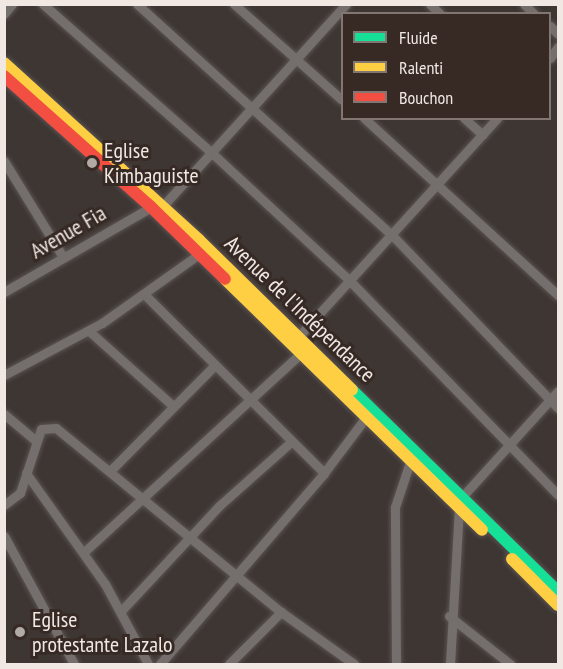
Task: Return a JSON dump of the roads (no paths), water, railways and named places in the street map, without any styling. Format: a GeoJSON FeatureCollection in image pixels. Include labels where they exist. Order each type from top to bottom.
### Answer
{"type":"FeatureCollection","features":[{"type":"Feature","properties":{"kind":"street"},"geometry":{"type":"LineString","coordinates":[[4,14],[12,4]]}},
{"type":"Feature","properties":{"kind":"street"},"geometry":{"type":"LineString","coordinates":[[43,4],[213,154],[350,281],[507,446],[558,495]]}},
{"type":"Feature","properties":{"kind":"street"},"geometry":{"type":"LineString","coordinates":[[137,4],[255,108],[391,234],[558,408]]}},
{"type":"Feature","properties":{"kind":"street"},"geometry":{"type":"LineString","coordinates":[[234,4],[341,99]]}},
{"type":"Feature","properties":{"kind":"street","name":"Avenue Fia"},"geometry":{"type":"LineString","coordinates":[[5,291],[156,207],[213,154],[343,8]]}},
{"type":"Feature","properties":{"kind":"street","name":"Avenue de l'Indépendance"},"geometry":{"type":"LineString","coordinates":[[4,63],[298,337],[558,605]]}},
{"type":"Feature","properties":{"kind":"street","name":"Avenue de l'Indépendance"},"geometry":{"type":"LineString","coordinates":[[4,76],[156,207],[199,254],[410,462],[460,503],[558,592]]}},
{"type":"Feature","properties":{"kind":"street"},"geometry":{"type":"LineString","coordinates":[[366,120],[558,295]]}},
{"type":"Feature","properties":{"kind":"street"},"geometry":{"type":"LineString","coordinates":[[466,120],[483,135]]}},
{"type":"Feature","properties":{"kind":"street"},"geometry":{"type":"LineString","coordinates":[[298,337],[495,120]]}},
{"type":"Feature","properties":{"kind":"street"},"geometry":{"type":"LineString","coordinates":[[4,161],[63,257]]}},
{"type":"Feature","properties":{"kind":"street"},"geometry":{"type":"LineString","coordinates":[[4,375],[89,331],[199,254]]}},
{"type":"Feature","properties":{"kind":"street"},"geometry":{"type":"LineString","coordinates":[[144,294],[249,402],[324,473]]}},
{"type":"Feature","properties":{"kind":"street"},"geometry":{"type":"LineString","coordinates":[[89,331],[172,405]]}},
{"type":"Feature","properties":{"kind":"street"},"geometry":{"type":"LineString","coordinates":[[84,552],[301,353]]}},
{"type":"Feature","properties":{"kind":"street"},"geometry":{"type":"LineString","coordinates":[[111,470],[172,405],[214,366]]}},
{"type":"Feature","properties":{"kind":"street"},"geometry":{"type":"LineString","coordinates":[[450,664],[449,616],[460,503],[507,446],[558,391]]}},
{"type":"Feature","properties":{"kind":"street"},"geometry":{"type":"LineString","coordinates":[[4,414],[35,440]]}},
{"type":"Feature","properties":{"kind":"street"},"geometry":{"type":"LineString","coordinates":[[160,664],[324,473],[366,417]]}},
{"type":"Feature","properties":{"kind":"street"},"geometry":{"type":"LineString","coordinates":[[4,505],[20,493],[35,440],[43,427],[52,426],[111,470],[143,500],[281,612],[354,664]]}},
{"type":"Feature","properties":{"kind":"street"},"geometry":{"type":"LineString","coordinates":[[121,611],[220,505],[291,442]]}},
{"type":"Feature","properties":{"kind":"street"},"geometry":{"type":"LineString","coordinates":[[396,664],[395,507],[410,462]]}},
{"type":"Feature","properties":{"kind":"street"},"geometry":{"type":"LineString","coordinates":[[26,473],[84,552],[121,611],[148,664]]}},
{"type":"Feature","properties":{"kind":"street"},"geometry":{"type":"LineString","coordinates":[[4,536],[74,664]]}},
{"type":"Feature","properties":{"kind":"street"},"geometry":{"type":"LineString","coordinates":[[229,664],[281,612]]}},
{"type":"Feature","properties":{"kind":"street"},"geometry":{"type":"LineString","coordinates":[[449,616],[510,664]]}},
{"type":"Feature","properties":{"kind":"place","name":"Eglise Kimbaguiste"},"geometry":{"type":"Point","coordinates":[92,163]}},
{"type":"Feature","properties":{"kind":"place","name":"Eglise protestante Lazalo"},"geometry":{"type":"Point","coordinates":[20,632]}}]}
